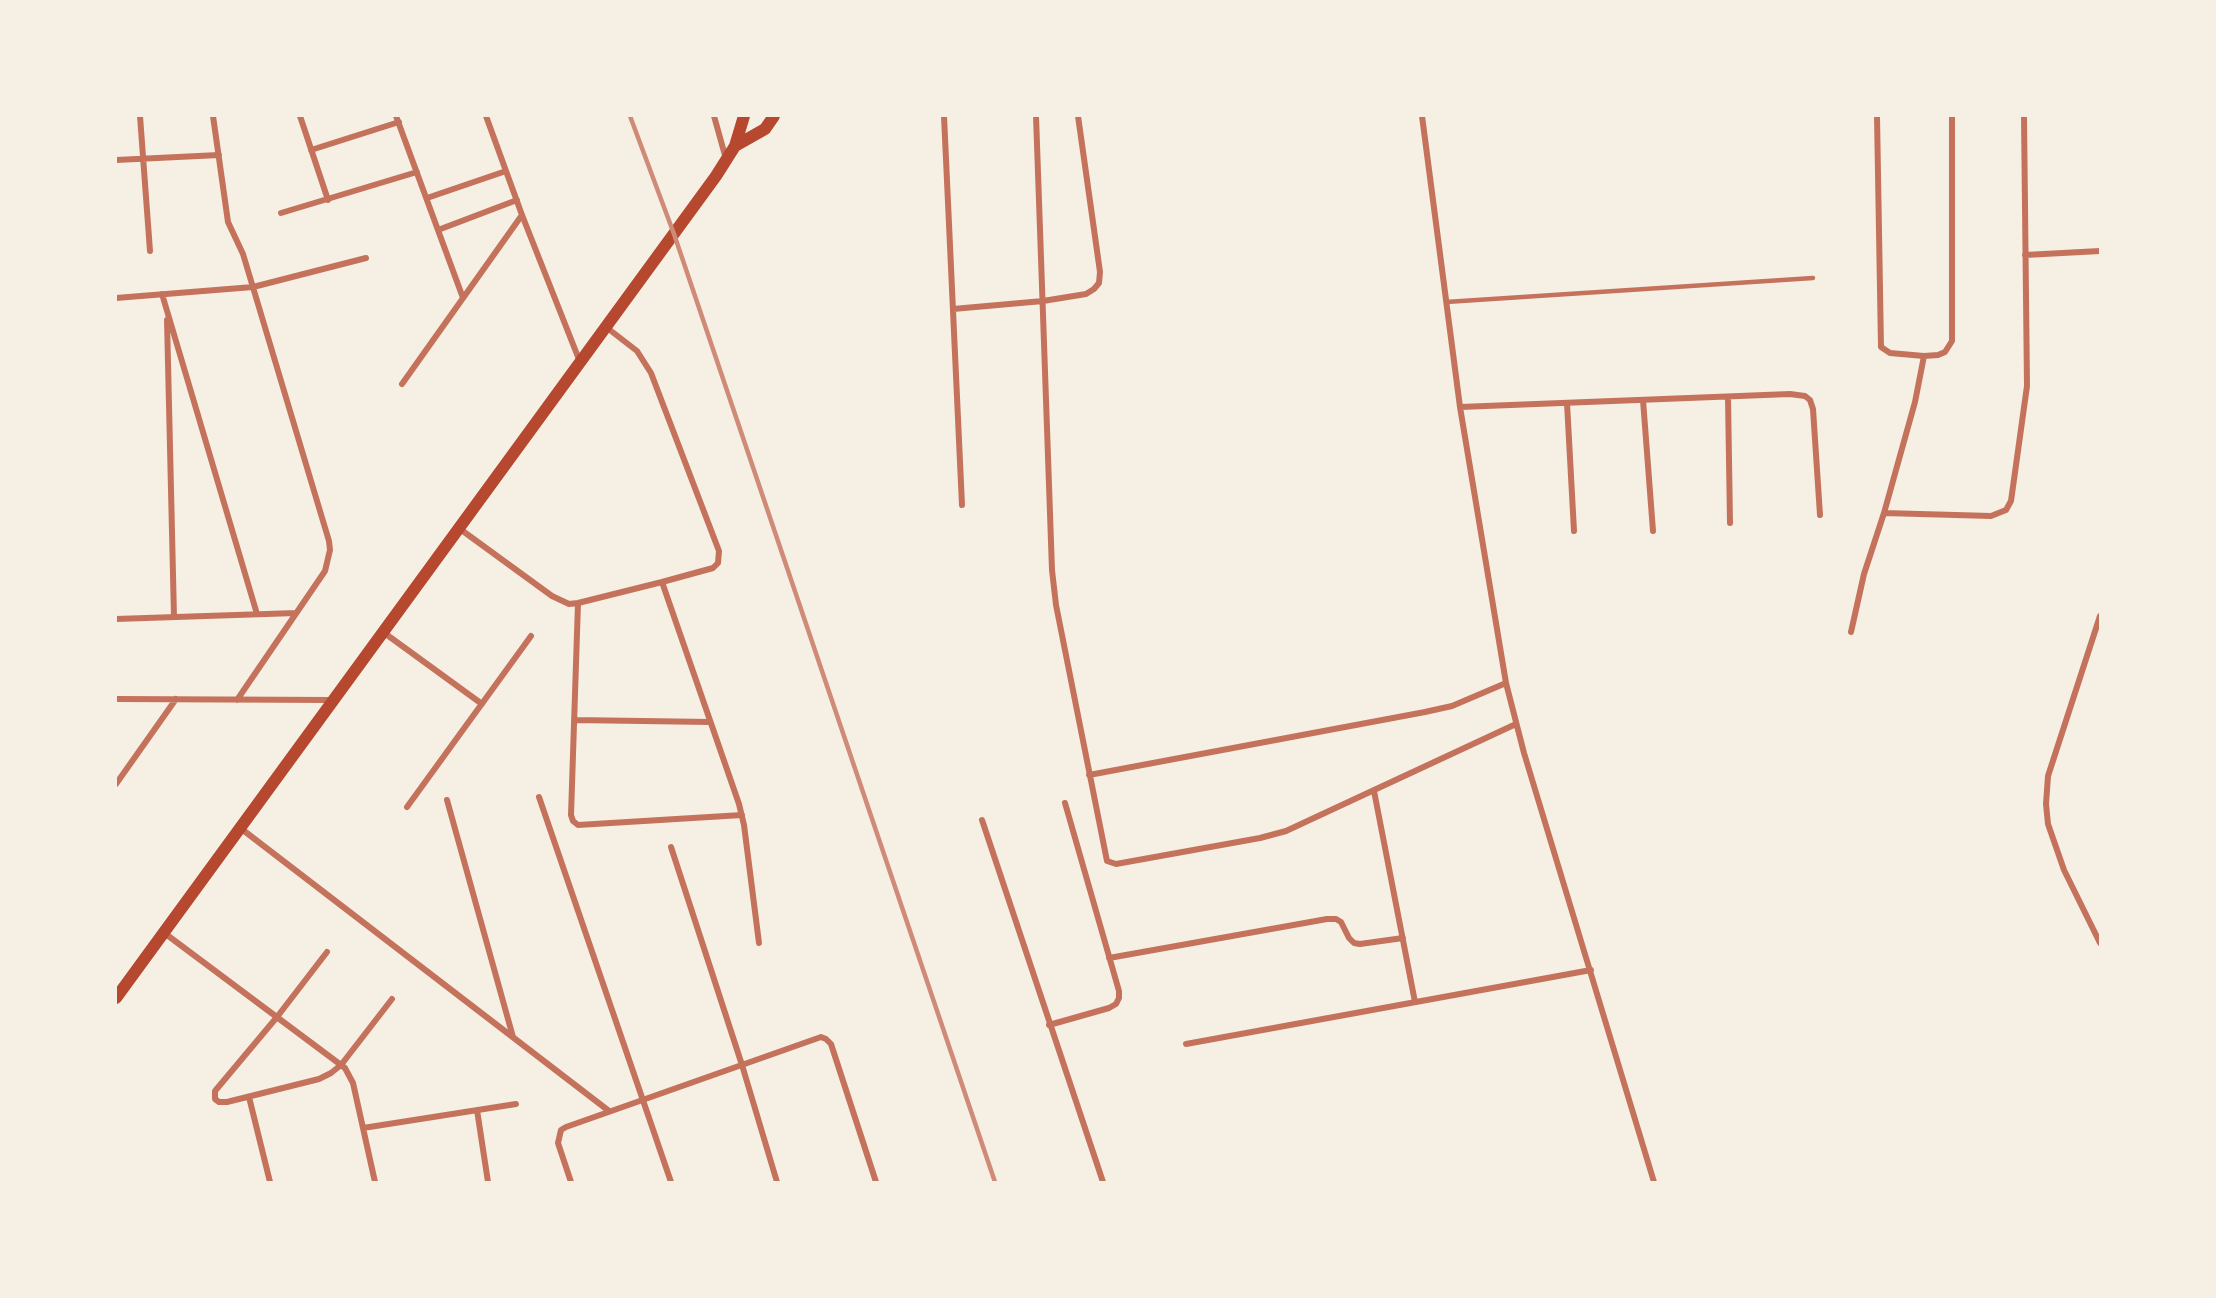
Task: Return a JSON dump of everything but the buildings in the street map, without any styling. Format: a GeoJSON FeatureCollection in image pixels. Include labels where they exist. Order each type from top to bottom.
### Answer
{"type":"FeatureCollection","features":[{"type":"Feature","properties":{"kind":"main road"},"geometry":{"type":"LineString","coordinates":[[116,998],[706,190],[735,146],[744,116]]}},
{"type":"Feature","properties":{"kind":"main road"},"geometry":{"type":"LineString","coordinates":[[735,146],[765,129],[774,116]]}},
{"type":"Feature","properties":{"kind":"street"},"geometry":{"type":"LineString","coordinates":[[140,116],[150,251]]}},
{"type":"Feature","properties":{"kind":"street"},"geometry":{"type":"LineString","coordinates":[[213,116],[228,222],[243,254],[329,541],[329,560],[325,571],[237,700]]}},
{"type":"Feature","properties":{"kind":"street"},"geometry":{"type":"LineString","coordinates":[[300,116],[328,200]]}},
{"type":"Feature","properties":{"kind":"street"},"geometry":{"type":"LineString","coordinates":[[486,116],[522,216],[580,363]]}},
{"type":"Feature","properties":{"kind":"street"},"geometry":{"type":"LineString","coordinates":[[714,116],[726,160]]}},
{"type":"Feature","properties":{"kind":"street"},"geometry":{"type":"LineString","coordinates":[[944,116],[962,505]]}},
{"type":"Feature","properties":{"kind":"street"},"geometry":{"type":"LineString","coordinates":[[1036,116],[1052,570],[1056,605],[1107,861],[1116,864],[1260,838],[1286,831],[1516,724]]}},
{"type":"Feature","properties":{"kind":"street"},"geometry":{"type":"LineString","coordinates":[[953,309],[1043,301],[1086,294],[1099,282],[1100,273],[1078,116]]}},
{"type":"Feature","properties":{"kind":"street"},"geometry":{"type":"LineString","coordinates":[[1422,116],[1460,407],[1506,683],[1516,724],[1654,1182]]}},
{"type":"Feature","properties":{"kind":"street"},"geometry":{"type":"LineString","coordinates":[[1876,116],[1881,347],[1890,353],[1924,356],[1946,352],[1952,341],[1952,116]]}},
{"type":"Feature","properties":{"kind":"street"},"geometry":{"type":"LineString","coordinates":[[1884,513],[1991,516],[2006,510],[2011,501],[2027,386],[2024,116]]}},
{"type":"Feature","properties":{"kind":"street"},"geometry":{"type":"LineString","coordinates":[[311,150],[398,119],[463,298]]}},
{"type":"Feature","properties":{"kind":"street"},"geometry":{"type":"LineString","coordinates":[[116,160],[219,155]]}},
{"type":"Feature","properties":{"kind":"street"},"geometry":{"type":"LineString","coordinates":[[427,198],[506,171]]}},
{"type":"Feature","properties":{"kind":"street"},"geometry":{"type":"LineString","coordinates":[[281,213],[417,172]]}},
{"type":"Feature","properties":{"kind":"street"},"geometry":{"type":"LineString","coordinates":[[438,230],[517,200]]}},
{"type":"Feature","properties":{"kind":"street"},"geometry":{"type":"LineString","coordinates":[[402,384],[522,216]]}},
{"type":"Feature","properties":{"kind":"street"},"geometry":{"type":"LineString","coordinates":[[2025,255],[2100,251]]}},
{"type":"Feature","properties":{"kind":"street"},"geometry":{"type":"LineString","coordinates":[[116,298],[253,287],[366,258]]}},
{"type":"Feature","properties":{"kind":"street"},"geometry":{"type":"LineString","coordinates":[[162,294],[257,614]]}},
{"type":"Feature","properties":{"kind":"street"},"geometry":{"type":"LineString","coordinates":[[167,311],[174,617]]}},
{"type":"Feature","properties":{"kind":"street"},"geometry":{"type":"LineString","coordinates":[[460,529],[560,602],[578,603],[713,568],[718,563],[718,551],[651,373],[637,351],[606,327]]}},
{"type":"Feature","properties":{"kind":"street"},"geometry":{"type":"LineString","coordinates":[[1851,633],[1864,574],[1916,402],[1924,356]]}},
{"type":"Feature","properties":{"kind":"street"},"geometry":{"type":"LineString","coordinates":[[1460,407],[1790,394],[1805,396],[1810,400],[1813,409],[1820,515]]}},
{"type":"Feature","properties":{"kind":"street"},"geometry":{"type":"LineString","coordinates":[[1728,397],[1730,524]]}},
{"type":"Feature","properties":{"kind":"street"},"geometry":{"type":"LineString","coordinates":[[1643,400],[1653,531]]}},
{"type":"Feature","properties":{"kind":"street"},"geometry":{"type":"LineString","coordinates":[[1567,403],[1574,531]]}},
{"type":"Feature","properties":{"kind":"street"},"geometry":{"type":"LineString","coordinates":[[662,582],[742,815],[759,943]]}},
{"type":"Feature","properties":{"kind":"street"},"geometry":{"type":"LineString","coordinates":[[578,603],[571,814],[573,821],[578,825],[742,815]]}},
{"type":"Feature","properties":{"kind":"street"},"geometry":{"type":"LineString","coordinates":[[116,619],[296,613]]}},
{"type":"Feature","properties":{"kind":"street"},"geometry":{"type":"LineString","coordinates":[[2100,616],[2048,776],[2046,804],[2048,824],[2064,870],[2100,943]]}},
{"type":"Feature","properties":{"kind":"street"},"geometry":{"type":"LineString","coordinates":[[382,632],[482,704]]}},
{"type":"Feature","properties":{"kind":"street"},"geometry":{"type":"LineString","coordinates":[[407,807],[531,636]]}},
{"type":"Feature","properties":{"kind":"street"},"geometry":{"type":"LineString","coordinates":[[1089,774],[1425,712],[1452,706],[1506,683]]}},
{"type":"Feature","properties":{"kind":"street"},"geometry":{"type":"LineString","coordinates":[[116,699],[332,700]]}},
{"type":"Feature","properties":{"kind":"street"},"geometry":{"type":"LineString","coordinates":[[116,784],[176,699]]}},
{"type":"Feature","properties":{"kind":"street"},"geometry":{"type":"LineString","coordinates":[[574,720],[710,722]]}},
{"type":"Feature","properties":{"kind":"street"},"geometry":{"type":"LineString","coordinates":[[1374,791],[1415,1002]]}},
{"type":"Feature","properties":{"kind":"street"},"geometry":{"type":"LineString","coordinates":[[540,797],[671,1182]]}},
{"type":"Feature","properties":{"kind":"street"},"geometry":{"type":"LineString","coordinates":[[447,800],[514,1038]]}},
{"type":"Feature","properties":{"kind":"street"},"geometry":{"type":"LineString","coordinates":[[1049,1025],[1109,1008],[1116,1004],[1119,998],[1119,991],[1065,803]]}},
{"type":"Feature","properties":{"kind":"street"},"geometry":{"type":"LineString","coordinates":[[982,820],[1103,1182]]}},
{"type":"Feature","properties":{"kind":"street"},"geometry":{"type":"LineString","coordinates":[[239,827],[609,1111]]}},
{"type":"Feature","properties":{"kind":"street"},"geometry":{"type":"LineString","coordinates":[[670,847],[742,1065],[777,1182]]}},
{"type":"Feature","properties":{"kind":"street"},"geometry":{"type":"LineString","coordinates":[[1109,958],[1327,919],[1341,921],[1354,943],[1403,938]]}},
{"type":"Feature","properties":{"kind":"street"},"geometry":{"type":"LineString","coordinates":[[163,932],[341,1065],[350,1075],[375,1182]]}},
{"type":"Feature","properties":{"kind":"street"},"geometry":{"type":"LineString","coordinates":[[327,952],[213,1095],[219,1102],[249,1097],[319,1079],[341,1065],[392,999]]}},
{"type":"Feature","properties":{"kind":"street"},"geometry":{"type":"LineString","coordinates":[[1186,1044],[1591,970]]}},
{"type":"Feature","properties":{"kind":"street"},"geometry":{"type":"LineString","coordinates":[[571,1182],[558,1143],[561,1130],[815,1039],[826,1039],[831,1044],[876,1182]]}},
{"type":"Feature","properties":{"kind":"street"},"geometry":{"type":"LineString","coordinates":[[249,1097],[270,1182]]}},
{"type":"Feature","properties":{"kind":"street"},"geometry":{"type":"LineString","coordinates":[[363,1128],[516,1104]]}},
{"type":"Feature","properties":{"kind":"street"},"geometry":{"type":"LineString","coordinates":[[477,1110],[488,1182]]}},
{"type":"Feature","properties":{"kind":"lane"},"geometry":{"type":"LineString","coordinates":[[1446,302],[1813,278]]}},
{"type":"Feature","properties":{"kind":"railway"},"geometry":{"type":"LineString","coordinates":[[630,116],[674,234],[995,1182]]}}]}
